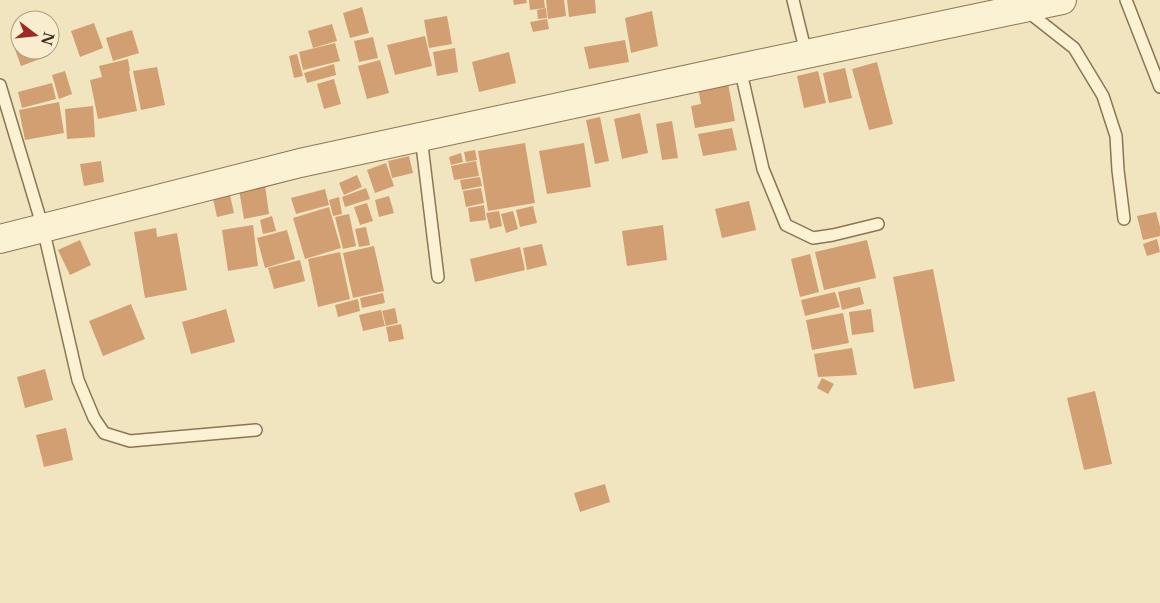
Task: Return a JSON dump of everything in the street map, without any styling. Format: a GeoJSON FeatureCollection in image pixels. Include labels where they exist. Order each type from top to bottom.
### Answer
{"type":"FeatureCollection","features":[{"type":"Feature","properties":{"kind":"street"},"geometry":{"type":"LineString","coordinates":[[0,239],[300,163],[1062,0]]}},
{"type":"Feature","properties":{"kind":"lane"},"geometry":{"type":"LineString","coordinates":[[793,0],[806,54]]}},
{"type":"Feature","properties":{"kind":"lane"},"geometry":{"type":"LineString","coordinates":[[1126,0],[1160,87]]}},
{"type":"Feature","properties":{"kind":"lane"},"geometry":{"type":"LineString","coordinates":[[1024,8],[1074,48],[1103,96],[1116,136],[1124,219]]}},
{"type":"Feature","properties":{"kind":"lane"},"geometry":{"type":"LineString","coordinates":[[740,68],[762,170],[786,225],[813,238],[878,224]]}},
{"type":"Feature","properties":{"kind":"lane"},"geometry":{"type":"LineString","coordinates":[[0,85],[44,228],[78,380],[94,418],[104,434],[130,441],[256,430]]}},
{"type":"Feature","properties":{"kind":"lane"},"geometry":{"type":"LineString","coordinates":[[421,137],[438,277]]}},
{"type":"Feature","properties":{"kind":"building"},"geometry":{"type":"Polygon","coordinates":[[[513,0],[526,0],[527,3],[514,5],[513,0]]]}},
{"type":"Feature","properties":{"kind":"building"},"geometry":{"type":"Polygon","coordinates":[[[529,0],[544,0],[545,8],[530,10],[529,0]]]}},
{"type":"Feature","properties":{"kind":"building"},"geometry":{"type":"Polygon","coordinates":[[[546,0],[564,0],[566,16],[548,19],[546,0]]]}},
{"type":"Feature","properties":{"kind":"building"},"geometry":{"type":"Polygon","coordinates":[[[567,0],[595,0],[596,13],[569,17],[567,0]]]}},
{"type":"Feature","properties":{"kind":"building"},"geometry":{"type":"Polygon","coordinates":[[[362,7],[369,33],[350,38],[343,13],[362,7]]]}},
{"type":"Feature","properties":{"kind":"building"},"geometry":{"type":"Polygon","coordinates":[[[546,8],[547,18],[538,19],[537,10],[546,8]]]}},
{"type":"Feature","properties":{"kind":"building"},"geometry":{"type":"Polygon","coordinates":[[[652,11],[658,46],[631,53],[625,18],[652,11]]]}},
{"type":"Feature","properties":{"kind":"building"},"geometry":{"type":"Polygon","coordinates":[[[447,16],[452,44],[429,48],[424,20],[447,16]]]}},
{"type":"Feature","properties":{"kind":"building"},"geometry":{"type":"Polygon","coordinates":[[[547,19],[549,29],[533,32],[530,22],[547,19]]]}},
{"type":"Feature","properties":{"kind":"building"},"geometry":{"type":"Polygon","coordinates":[[[94,23],[103,48],[80,57],[71,31],[94,23]]]}},
{"type":"Feature","properties":{"kind":"building"},"geometry":{"type":"Polygon","coordinates":[[[332,24],[337,41],[313,48],[308,31],[332,24]]]}},
{"type":"Feature","properties":{"kind":"building"},"geometry":{"type":"Polygon","coordinates":[[[132,30],[139,53],[113,61],[106,38],[132,30]]]}},
{"type":"Feature","properties":{"kind":"building"},"geometry":{"type":"Polygon","coordinates":[[[425,36],[432,66],[395,75],[387,45],[425,36]]]}},
{"type":"Feature","properties":{"kind":"building"},"geometry":{"type":"Polygon","coordinates":[[[373,37],[378,58],[359,62],[354,41],[373,37]]]}},
{"type":"Feature","properties":{"kind":"building"},"geometry":{"type":"Polygon","coordinates":[[[625,40],[629,62],[589,69],[584,47],[625,40]]]}},
{"type":"Feature","properties":{"kind":"building"},"geometry":{"type":"Polygon","coordinates":[[[335,43],[340,61],[303,70],[299,52],[335,43]]]}},
{"type":"Feature","properties":{"kind":"building"},"geometry":{"type":"Polygon","coordinates":[[[455,48],[458,72],[437,76],[433,52],[455,48]]]}},
{"type":"Feature","properties":{"kind":"building"},"geometry":{"type":"Polygon","coordinates":[[[509,52],[516,83],[479,92],[472,62],[509,52]]]}},
{"type":"Feature","properties":{"kind":"building"},"geometry":{"type":"Polygon","coordinates":[[[297,54],[303,76],[294,78],[289,56],[297,54]]]}},
{"type":"Feature","properties":{"kind":"building"},"geometry":{"type":"Polygon","coordinates":[[[128,59],[137,111],[98,119],[90,80],[102,77],[99,66],[128,59]]]}},
{"type":"Feature","properties":{"kind":"building"},"geometry":{"type":"Polygon","coordinates":[[[19,60],[37,60],[21,66],[19,60]]]}},
{"type":"Feature","properties":{"kind":"building"},"geometry":{"type":"Polygon","coordinates":[[[380,60],[389,93],[367,99],[358,66],[380,60]]]}},
{"type":"Feature","properties":{"kind":"building"},"geometry":{"type":"Polygon","coordinates":[[[877,62],[893,124],[869,130],[852,69],[877,62]]]}},
{"type":"Feature","properties":{"kind":"building"},"geometry":{"type":"Polygon","coordinates":[[[334,64],[336,75],[307,83],[304,73],[334,64]]]}},
{"type":"Feature","properties":{"kind":"building"},"geometry":{"type":"Polygon","coordinates":[[[157,67],[165,105],[141,110],[133,71],[157,67]]]}},
{"type":"Feature","properties":{"kind":"building"},"geometry":{"type":"Polygon","coordinates":[[[845,68],[852,98],[829,103],[823,73],[845,68]]]}},
{"type":"Feature","properties":{"kind":"building"},"geometry":{"type":"Polygon","coordinates":[[[65,71],[72,94],[59,99],[52,75],[65,71]]]}},
{"type":"Feature","properties":{"kind":"building"},"geometry":{"type":"Polygon","coordinates":[[[818,71],[826,103],[804,108],[797,76],[818,71]]]}},
{"type":"Feature","properties":{"kind":"building"},"geometry":{"type":"Polygon","coordinates":[[[334,79],[341,104],[324,109],[317,84],[334,79]]]}},
{"type":"Feature","properties":{"kind":"building"},"geometry":{"type":"Polygon","coordinates":[[[52,83],[56,99],[22,108],[18,92],[52,83]]]}},
{"type":"Feature","properties":{"kind":"building"},"geometry":{"type":"Polygon","coordinates":[[[728,83],[735,121],[695,128],[691,106],[701,104],[698,88],[728,83]]]}},
{"type":"Feature","properties":{"kind":"building"},"geometry":{"type":"Polygon","coordinates":[[[59,102],[64,133],[25,140],[19,110],[59,102]]]}},
{"type":"Feature","properties":{"kind":"building"},"geometry":{"type":"Polygon","coordinates":[[[93,106],[95,137],[67,139],[65,109],[93,106]]]}},
{"type":"Feature","properties":{"kind":"building"},"geometry":{"type":"Polygon","coordinates":[[[640,113],[648,153],[622,159],[614,119],[640,113]]]}},
{"type":"Feature","properties":{"kind":"building"},"geometry":{"type":"Polygon","coordinates":[[[600,117],[609,161],[595,164],[586,120],[600,117]]]}},
{"type":"Feature","properties":{"kind":"building"},"geometry":{"type":"Polygon","coordinates":[[[672,121],[678,158],[662,160],[656,124],[672,121]]]}},
{"type":"Feature","properties":{"kind":"building"},"geometry":{"type":"Polygon","coordinates":[[[732,128],[737,150],[703,156],[698,134],[732,128]]]}},
{"type":"Feature","properties":{"kind":"building"},"geometry":{"type":"Polygon","coordinates":[[[525,143],[535,203],[488,211],[478,151],[525,143]]]}},
{"type":"Feature","properties":{"kind":"building"},"geometry":{"type":"Polygon","coordinates":[[[584,143],[591,187],[547,194],[539,151],[584,143]]]}},
{"type":"Feature","properties":{"kind":"building"},"geometry":{"type":"Polygon","coordinates":[[[475,150],[477,160],[466,162],[464,152],[475,150]]]}},
{"type":"Feature","properties":{"kind":"building"},"geometry":{"type":"Polygon","coordinates":[[[461,153],[463,162],[451,165],[449,157],[461,153]]]}},
{"type":"Feature","properties":{"kind":"building"},"geometry":{"type":"Polygon","coordinates":[[[409,156],[413,173],[392,178],[388,161],[409,156]]]}},
{"type":"Feature","properties":{"kind":"building"},"geometry":{"type":"Polygon","coordinates":[[[101,161],[104,182],[84,186],[80,164],[101,161]]]}},
{"type":"Feature","properties":{"kind":"building"},"geometry":{"type":"Polygon","coordinates":[[[476,161],[479,176],[454,180],[451,166],[476,161]]]}},
{"type":"Feature","properties":{"kind":"building"},"geometry":{"type":"Polygon","coordinates":[[[386,163],[394,186],[375,193],[367,170],[386,163]]]}},
{"type":"Feature","properties":{"kind":"building"},"geometry":{"type":"Polygon","coordinates":[[[357,175],[362,187],[344,195],[339,183],[357,175]]]}},
{"type":"Feature","properties":{"kind":"building"},"geometry":{"type":"Polygon","coordinates":[[[480,177],[482,186],[462,190],[460,180],[480,177]]]}},
{"type":"Feature","properties":{"kind":"building"},"geometry":{"type":"Polygon","coordinates":[[[265,185],[269,214],[244,219],[239,190],[265,185]]]}},
{"type":"Feature","properties":{"kind":"building"},"geometry":{"type":"Polygon","coordinates":[[[366,188],[370,199],[345,207],[342,197],[366,188]]]}},
{"type":"Feature","properties":{"kind":"building"},"geometry":{"type":"Polygon","coordinates":[[[481,188],[484,203],[466,207],[463,191],[481,188]]]}},
{"type":"Feature","properties":{"kind":"building"},"geometry":{"type":"Polygon","coordinates":[[[325,189],[329,205],[296,214],[291,198],[325,189]]]}},
{"type":"Feature","properties":{"kind":"building"},"geometry":{"type":"Polygon","coordinates":[[[230,195],[234,213],[217,217],[213,199],[230,195]]]}},
{"type":"Feature","properties":{"kind":"building"},"geometry":{"type":"Polygon","coordinates":[[[389,196],[394,213],[379,217],[375,200],[389,196]]]}},
{"type":"Feature","properties":{"kind":"building"},"geometry":{"type":"Polygon","coordinates":[[[339,197],[342,214],[333,216],[329,200],[339,197]]]}},
{"type":"Feature","properties":{"kind":"building"},"geometry":{"type":"Polygon","coordinates":[[[749,201],[756,230],[722,238],[715,209],[749,201]]]}},
{"type":"Feature","properties":{"kind":"building"},"geometry":{"type":"Polygon","coordinates":[[[367,203],[373,221],[360,225],[354,207],[367,203]]]}},
{"type":"Feature","properties":{"kind":"building"},"geometry":{"type":"Polygon","coordinates":[[[484,205],[486,220],[470,222],[468,208],[484,205]]]}},
{"type":"Feature","properties":{"kind":"building"},"geometry":{"type":"Polygon","coordinates":[[[533,206],[537,223],[520,227],[516,210],[533,206]]]}},
{"type":"Feature","properties":{"kind":"building"},"geometry":{"type":"Polygon","coordinates":[[[329,207],[341,248],[305,259],[293,218],[329,207]]]}},
{"type":"Feature","properties":{"kind":"building"},"geometry":{"type":"Polygon","coordinates":[[[499,211],[502,226],[490,229],[486,213],[499,211]]]}},
{"type":"Feature","properties":{"kind":"building"},"geometry":{"type":"Polygon","coordinates":[[[513,211],[518,229],[506,233],[501,214],[513,211]]]}},
{"type":"Feature","properties":{"kind":"building"},"geometry":{"type":"Polygon","coordinates":[[[1156,212],[1160,236],[1143,240],[1137,216],[1156,212]]]}},
{"type":"Feature","properties":{"kind":"building"},"geometry":{"type":"Polygon","coordinates":[[[349,214],[356,246],[343,249],[335,217],[349,214]]]}},
{"type":"Feature","properties":{"kind":"building"},"geometry":{"type":"Polygon","coordinates":[[[272,216],[276,231],[263,234],[260,220],[272,216]]]}},
{"type":"Feature","properties":{"kind":"building"},"geometry":{"type":"Polygon","coordinates":[[[253,225],[258,266],[228,271],[222,230],[253,225]]]}},
{"type":"Feature","properties":{"kind":"building"},"geometry":{"type":"Polygon","coordinates":[[[663,225],[667,260],[627,266],[622,231],[663,225]]]}},
{"type":"Feature","properties":{"kind":"building"},"geometry":{"type":"Polygon","coordinates":[[[366,227],[370,245],[359,247],[355,229],[366,227]]]}},
{"type":"Feature","properties":{"kind":"building"},"geometry":{"type":"Polygon","coordinates":[[[156,228],[157,237],[177,233],[187,290],[145,298],[134,232],[156,228]]]}},
{"type":"Feature","properties":{"kind":"building"},"geometry":{"type":"Polygon","coordinates":[[[287,230],[295,259],[265,268],[257,238],[287,230]]]}},
{"type":"Feature","properties":{"kind":"building"},"geometry":{"type":"Polygon","coordinates":[[[1157,239],[1160,252],[1147,256],[1143,244],[1157,239]]]}},
{"type":"Feature","properties":{"kind":"building"},"geometry":{"type":"Polygon","coordinates":[[[80,240],[91,265],[70,275],[58,250],[80,240]]]}},
{"type":"Feature","properties":{"kind":"building"},"geometry":{"type":"Polygon","coordinates":[[[867,240],[876,278],[824,290],[815,252],[867,240]]]}},
{"type":"Feature","properties":{"kind":"building"},"geometry":{"type":"Polygon","coordinates":[[[542,244],[547,265],[527,270],[523,248],[542,244]]]}},
{"type":"Feature","properties":{"kind":"building"},"geometry":{"type":"Polygon","coordinates":[[[374,246],[384,291],[353,298],[343,253],[374,246]]]}},
{"type":"Feature","properties":{"kind":"building"},"geometry":{"type":"Polygon","coordinates":[[[520,247],[525,270],[475,282],[470,259],[520,247]]]}},
{"type":"Feature","properties":{"kind":"building"},"geometry":{"type":"Polygon","coordinates":[[[340,252],[350,299],[318,307],[308,259],[340,252]]]}},
{"type":"Feature","properties":{"kind":"building"},"geometry":{"type":"Polygon","coordinates":[[[810,254],[819,292],[800,297],[791,259],[810,254]]]}},
{"type":"Feature","properties":{"kind":"building"},"geometry":{"type":"Polygon","coordinates":[[[300,260],[305,281],[274,289],[268,268],[300,260]]]}},
{"type":"Feature","properties":{"kind":"building"},"geometry":{"type":"Polygon","coordinates":[[[933,269],[955,381],[914,389],[893,277],[933,269]]]}},
{"type":"Feature","properties":{"kind":"building"},"geometry":{"type":"Polygon","coordinates":[[[860,287],[864,304],[842,310],[838,292],[860,287]]]}},
{"type":"Feature","properties":{"kind":"building"},"geometry":{"type":"Polygon","coordinates":[[[835,292],[840,307],[805,316],[801,300],[835,292]]]}},
{"type":"Feature","properties":{"kind":"building"},"geometry":{"type":"Polygon","coordinates":[[[383,293],[385,303],[362,308],[360,298],[383,293]]]}},
{"type":"Feature","properties":{"kind":"building"},"geometry":{"type":"Polygon","coordinates":[[[358,299],[360,311],[338,317],[335,305],[358,299]]]}},
{"type":"Feature","properties":{"kind":"building"},"geometry":{"type":"Polygon","coordinates":[[[131,304],[145,339],[103,356],[89,321],[131,304]]]}},
{"type":"Feature","properties":{"kind":"building"},"geometry":{"type":"Polygon","coordinates":[[[395,308],[398,323],[386,326],[382,311],[395,308]]]}},
{"type":"Feature","properties":{"kind":"building"},"geometry":{"type":"Polygon","coordinates":[[[226,309],[235,342],[191,354],[182,322],[226,309]]]}},
{"type":"Feature","properties":{"kind":"building"},"geometry":{"type":"Polygon","coordinates":[[[871,309],[874,332],[852,335],[849,312],[871,309]]]}},
{"type":"Feature","properties":{"kind":"building"},"geometry":{"type":"Polygon","coordinates":[[[381,310],[385,326],[363,331],[359,315],[381,310]]]}},
{"type":"Feature","properties":{"kind":"building"},"geometry":{"type":"Polygon","coordinates":[[[843,313],[849,343],[812,350],[806,320],[843,313]]]}},
{"type":"Feature","properties":{"kind":"building"},"geometry":{"type":"Polygon","coordinates":[[[401,324],[404,339],[389,342],[386,327],[401,324]]]}},
{"type":"Feature","properties":{"kind":"building"},"geometry":{"type":"Polygon","coordinates":[[[852,348],[857,375],[818,377],[814,354],[852,348]]]}},
{"type":"Feature","properties":{"kind":"building"},"geometry":{"type":"Polygon","coordinates":[[[45,369],[53,400],[25,408],[17,377],[45,369]]]}},
{"type":"Feature","properties":{"kind":"building"},"geometry":{"type":"Polygon","coordinates":[[[822,378],[834,384],[828,394],[817,388],[822,378]]]}},
{"type":"Feature","properties":{"kind":"building"},"geometry":{"type":"Polygon","coordinates":[[[1095,391],[1112,464],[1084,470],[1067,398],[1095,391]]]}},
{"type":"Feature","properties":{"kind":"building"},"geometry":{"type":"Polygon","coordinates":[[[66,428],[73,460],[44,467],[36,435],[66,428]]]}},
{"type":"Feature","properties":{"kind":"building"},"geometry":{"type":"Polygon","coordinates":[[[605,484],[610,502],[580,512],[574,493],[605,484]]]}}]}
